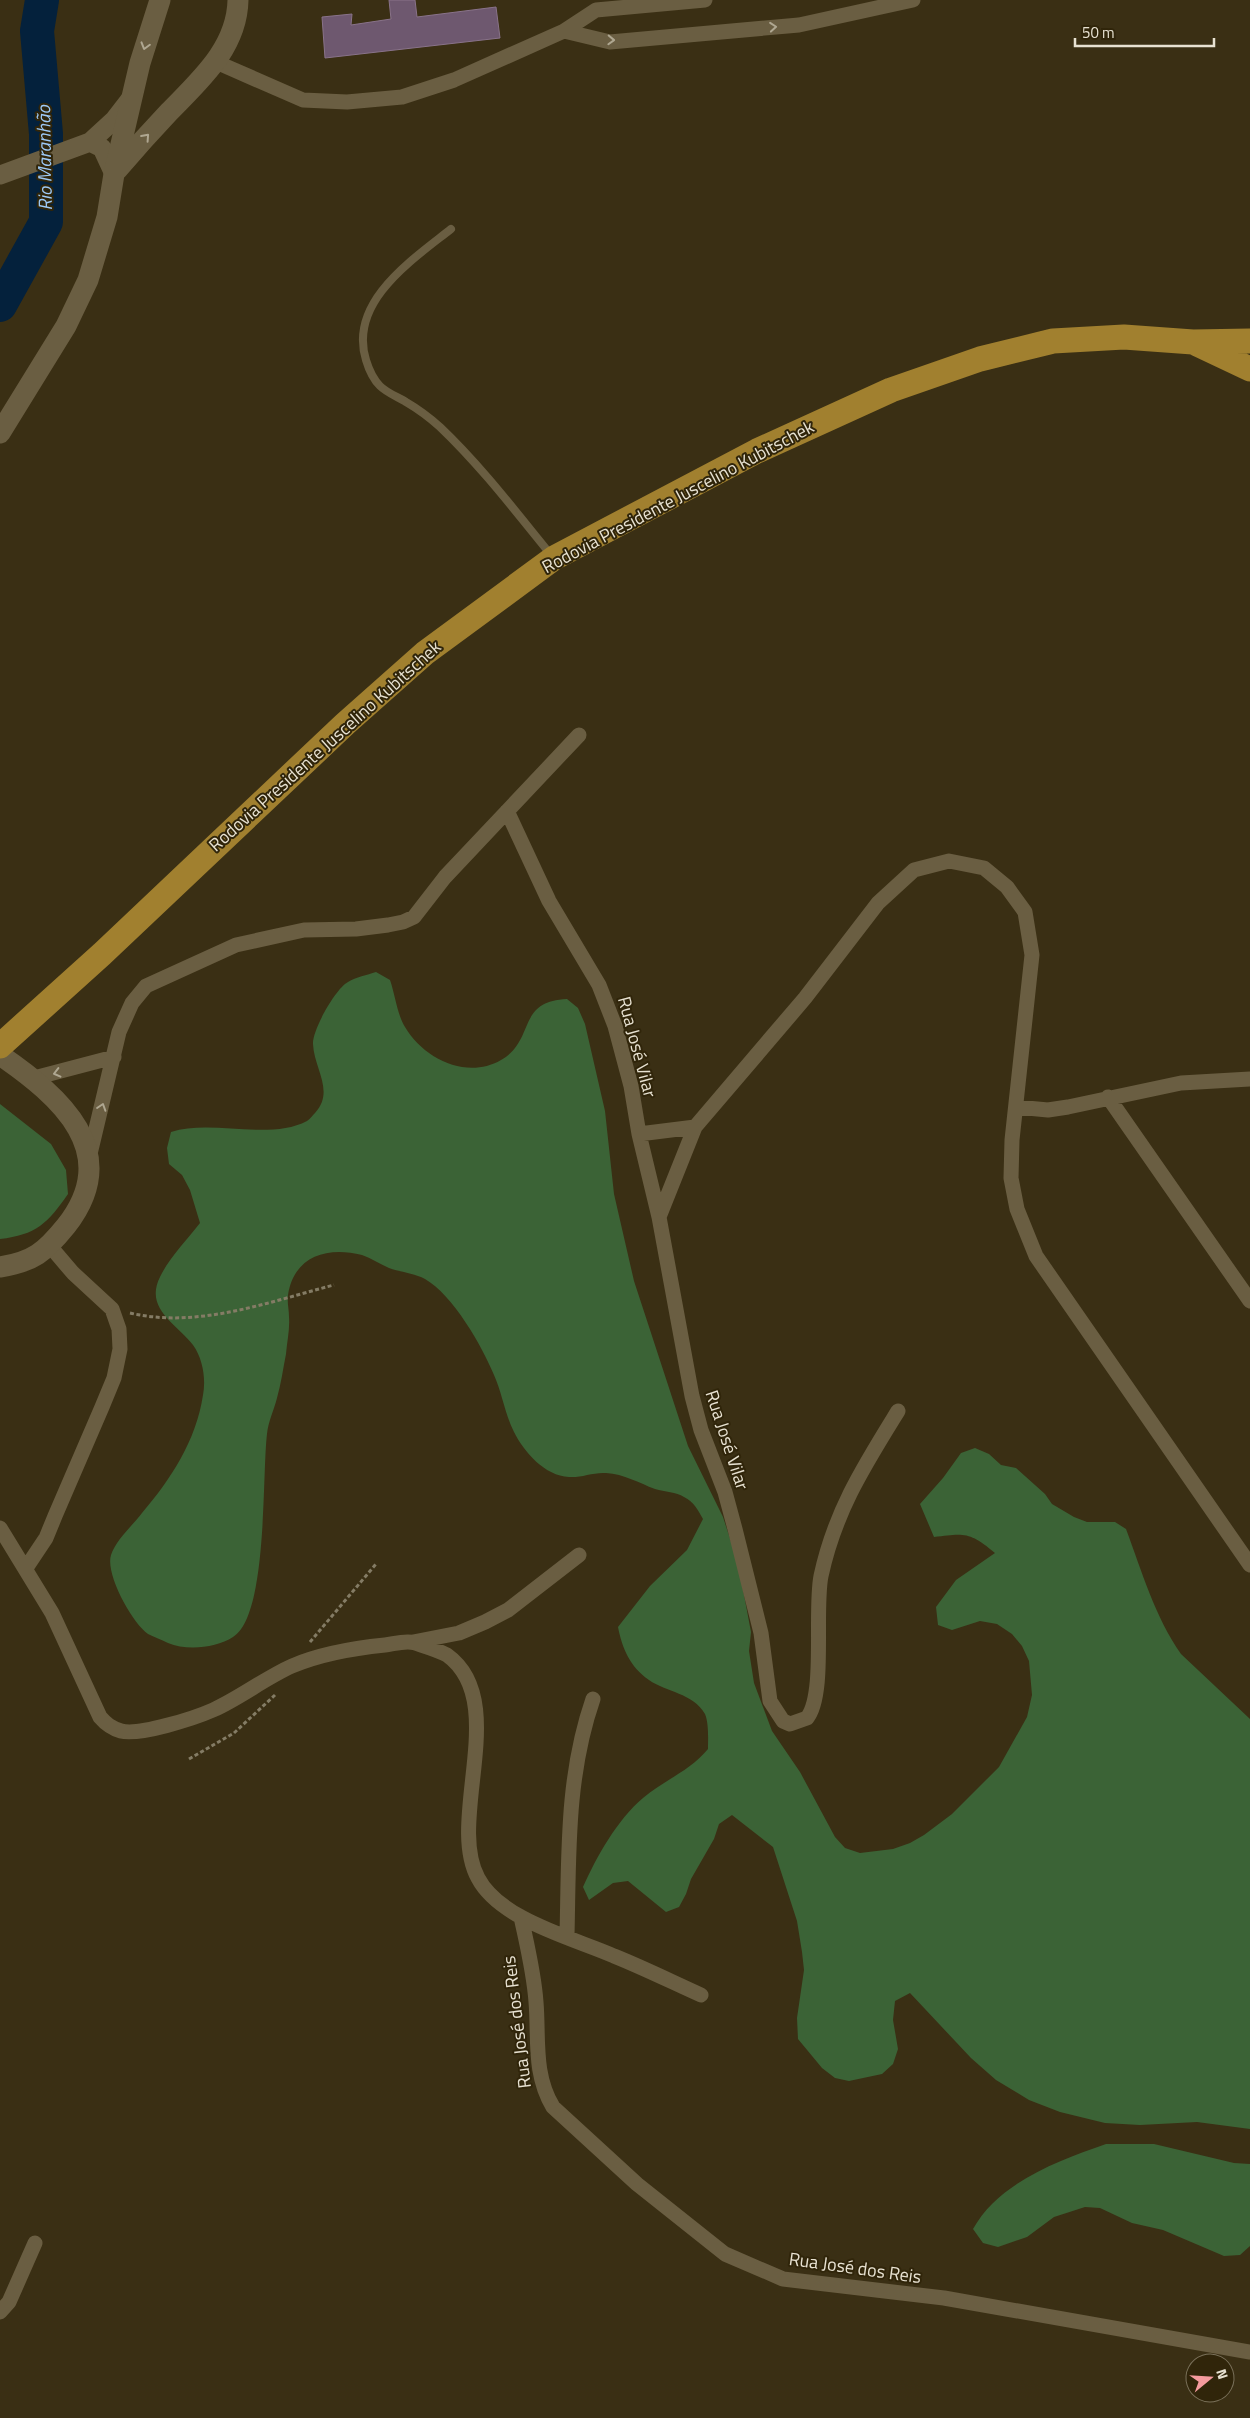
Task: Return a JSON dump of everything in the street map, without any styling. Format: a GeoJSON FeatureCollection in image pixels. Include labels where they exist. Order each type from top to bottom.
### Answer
{"type":"FeatureCollection","features":[{"type":"Feature","properties":{"kind":"highway","name":"Rodovia Presidente Juscelino Kubitschek"},"geometry":{"type":"LineString","coordinates":[[0,1046],[332,736],[418,659],[477,613],[554,558],[758,451],[891,390],[980,359],[1053,341],[1124,337],[1193,342],[1250,341]]}},
{"type":"Feature","properties":{"kind":"highway","name":"Rodovia Presidente Juscelino Kubitschek"},"geometry":{"type":"LineString","coordinates":[[1193,342],[1250,369]]}},
{"type":"Feature","properties":{"kind":"main road"},"geometry":{"type":"LineString","coordinates":[[0,433],[66,326],[88,280],[107,217],[114,174],[140,63],[160,0]]}},
{"type":"Feature","properties":{"kind":"main road"},"geometry":{"type":"LineString","coordinates":[[114,174],[150,132],[195,88],[216,62],[231,36],[238,0]]}},
{"type":"Feature","properties":{"kind":"main road"},"geometry":{"type":"LineString","coordinates":[[0,1055],[34,1078],[62,1105],[90,1154],[89,1184],[79,1209],[50,1246],[22,1264],[0,1267]]}},
{"type":"Feature","properties":{"kind":"street"},"geometry":{"type":"LineString","coordinates":[[216,62],[304,100],[347,102],[402,97],[454,80],[564,31],[596,10],[705,0]]}},
{"type":"Feature","properties":{"kind":"street"},"geometry":{"type":"LineString","coordinates":[[564,31],[610,42],[799,25],[913,0]]}},
{"type":"Feature","properties":{"kind":"street"},"geometry":{"type":"LineString","coordinates":[[5,172],[83,144],[114,120],[132,96]]}},
{"type":"Feature","properties":{"kind":"street"},"geometry":{"type":"LineString","coordinates":[[83,144],[102,148],[114,174]]}},
{"type":"Feature","properties":{"kind":"street"},"geometry":{"type":"LineString","coordinates":[[90,1154],[119,1032],[129,1011],[146,986],[236,945],[304,930],[356,929],[403,922],[414,917],[445,877],[579,736]]}},
{"type":"Feature","properties":{"kind":"street","name":"Rua José Vilar"},"geometry":{"type":"LineString","coordinates":[[507,811],[553,908],[590,968],[607,1003],[624,1057],[639,1134],[659,1217],[696,1413],[735,1529],[761,1633],[770,1701],[783,1721],[790,1724],[807,1718],[812,1712],[816,1699],[817,1627],[821,1578],[833,1531],[854,1483],[898,1411]]}},
{"type":"Feature","properties":{"kind":"street"},"geometry":{"type":"LineString","coordinates":[[659,1217],[695,1128],[805,998],[878,903],[914,870],[949,862],[984,868],[1006,887],[1025,912],[1032,955],[1012,1140],[1011,1178],[1017,1209],[1036,1256],[1250,1565]]}},
{"type":"Feature","properties":{"kind":"street"},"geometry":{"type":"LineString","coordinates":[[34,1078],[114,1058]]}},
{"type":"Feature","properties":{"kind":"street"},"geometry":{"type":"LineString","coordinates":[[1016,1107],[1062,1108],[1180,1083],[1250,1079]]}},
{"type":"Feature","properties":{"kind":"street"},"geometry":{"type":"LineString","coordinates":[[1108,1098],[1250,1301]]}},
{"type":"Feature","properties":{"kind":"street"},"geometry":{"type":"LineString","coordinates":[[639,1134],[695,1128]]}},
{"type":"Feature","properties":{"kind":"street"},"geometry":{"type":"LineString","coordinates":[[26,1568],[46,1538],[114,1378],[120,1349],[119,1329],[112,1309],[74,1273],[50,1246]]}},
{"type":"Feature","properties":{"kind":"street"},"geometry":{"type":"LineString","coordinates":[[0,1528],[52,1613],[100,1716],[107,1725],[123,1732],[162,1726],[213,1710],[293,1666],[309,1661],[364,1647],[411,1642],[459,1633],[508,1610],[579,1555]]}},
{"type":"Feature","properties":{"kind":"street"},"geometry":{"type":"LineString","coordinates":[[411,1642],[446,1655],[462,1670],[472,1689],[476,1718],[475,1761],[469,1834],[471,1859],[478,1879],[494,1898],[521,1917],[701,1995]]}},
{"type":"Feature","properties":{"kind":"street"},"geometry":{"type":"LineString","coordinates":[[567,1936],[573,1776],[581,1732],[593,1699]]}},
{"type":"Feature","properties":{"kind":"street","name":"Rua José dos Reis"},"geometry":{"type":"LineString","coordinates":[[521,1917],[532,1969],[536,2001],[537,2054],[544,2092],[553,2107],[637,2184],[725,2254],[782,2279],[944,2298],[1250,2352]]}},
{"type":"Feature","properties":{"kind":"street"},"geometry":{"type":"LineString","coordinates":[[0,2312],[9,2302],[35,2243]]}},
{"type":"Feature","properties":{"kind":"lane"},"geometry":{"type":"LineString","coordinates":[[451,229],[402,268],[379,296],[366,317],[362,336],[363,350],[369,372],[381,386],[440,427],[484,473],[554,558]]}},
{"type":"Feature","properties":{"kind":"path"},"geometry":{"type":"LineString","coordinates":[[112,1309],[147,1317],[216,1316],[334,1285]]}},
{"type":"Feature","properties":{"kind":"green space"},"geometry":{"type":"Polygon","coordinates":[[[376,972],[390,980],[400,1016],[413,1038],[435,1057],[461,1067],[488,1066],[512,1052],[533,1014],[540,1007],[551,1001],[567,999],[578,1008],[585,1024],[605,1111],[614,1194],[634,1281],[688,1446],[723,1517],[738,1563],[751,1632],[749,1651],[754,1683],[772,1731],[800,1772],[835,1837],[845,1848],[860,1853],[893,1849],[910,1843],[924,1835],[952,1814],[999,1767],[1027,1717],[1032,1695],[1029,1661],[1022,1646],[1012,1634],[997,1624],[980,1621],[952,1630],[938,1625],[936,1607],[956,1580],[995,1553],[979,1541],[967,1536],[934,1537],[920,1504],[943,1478],[961,1453],[975,1448],[989,1454],[1001,1465],[1016,1468],[1045,1494],[1052,1504],[1074,1517],[1087,1522],[1115,1522],[1126,1529],[1156,1610],[1181,1654],[1250,1719],[1250,2129],[1197,2122],[1140,2125],[1105,2123],[1060,2112],[1029,2100],[996,2080],[971,2058],[910,1993],[895,2001],[893,2020],[898,2049],[893,2064],[882,2074],[849,2081],[835,2078],[822,2068],[798,2039],[797,2018],[804,1970],[802,1952],[797,1921],[773,1847],[732,1815],[719,1824],[714,1839],[691,1879],[679,1907],[666,1912],[628,1881],[613,1883],[589,1900],[583,1887],[601,1851],[616,1828],[643,1798],[701,1757],[708,1749],[707,1722],[705,1714],[700,1707],[686,1697],[656,1684],[642,1675],[628,1656],[618,1627],[650,1586],[687,1550],[703,1519],[693,1504],[678,1494],[655,1489],[613,1474],[601,1473],[574,1477],[560,1476],[536,1462],[523,1447],[514,1432],[494,1375],[466,1322],[436,1287],[421,1277],[389,1268],[362,1255],[337,1252],[325,1253],[314,1257],[297,1271],[291,1282],[288,1295],[289,1326],[286,1354],[267,1434],[258,1574],[252,1602],[244,1624],[233,1637],[226,1641],[210,1646],[192,1648],[168,1643],[150,1635],[135,1620],[121,1598],[116,1585],[110,1563],[111,1555],[120,1539],[163,1487],[181,1458],[195,1428],[204,1389],[203,1369],[199,1356],[193,1345],[164,1315],[156,1298],[156,1288],[164,1270],[200,1223],[190,1190],[182,1175],[169,1164],[167,1148],[171,1132],[204,1128],[275,1129],[292,1127],[308,1120],[321,1105],[323,1096],[322,1080],[313,1044],[320,1021],[331,1001],[343,986],[354,979],[376,972]]]}},
{"type":"Feature","properties":{"kind":"green space"},"geometry":{"type":"Polygon","coordinates":[[[0,1104],[51,1144],[66,1170],[68,1194],[54,1213],[40,1226],[23,1234],[0,1239],[0,1104]]]}},
{"type":"Feature","properties":{"kind":"green space"},"geometry":{"type":"Polygon","coordinates":[[[1106,2144],[1154,2144],[1234,2163],[1250,2164],[1250,2246],[1240,2255],[1224,2256],[1163,2230],[1132,2223],[1100,2208],[1085,2207],[1054,2217],[1027,2237],[998,2247],[983,2243],[973,2229],[998,2198],[1031,2175],[1106,2144]]]}},
{"type":"Feature","properties":{"kind":"building"},"geometry":{"type":"Polygon","coordinates":[[[389,0],[415,0],[417,17],[496,7],[500,38],[325,58],[322,17],[352,14],[351,25],[391,19],[389,0]]]}},
{"type":"Feature","properties":{"kind":"waterway","name":"Rio Maranhão"},"geometry":{"type":"LineString","coordinates":[[0,305],[46,222],[46,134],[37,31],[42,0]]}}]}
